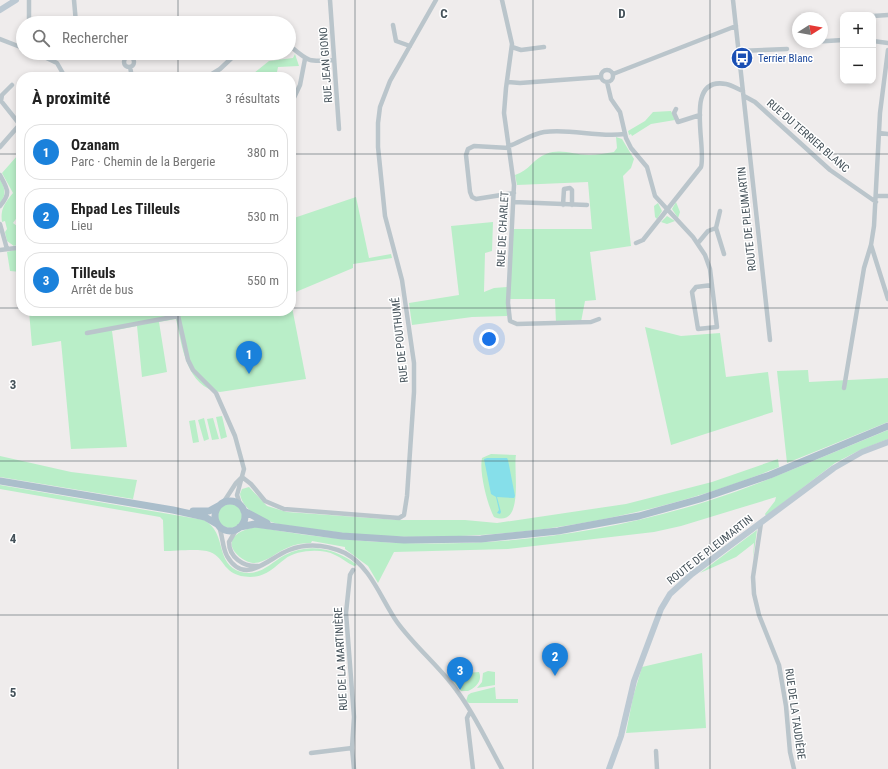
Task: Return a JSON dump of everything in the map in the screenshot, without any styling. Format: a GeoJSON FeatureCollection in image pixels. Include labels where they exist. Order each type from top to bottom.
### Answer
{"type":"FeatureCollection","features":[{"type":"Feature","properties":{"kind":"main road"},"geometry":{"type":"LineString","coordinates":[[0,10],[16,0]]}},
{"type":"Feature","properties":{"kind":"main road"},"geometry":{"type":"LineString","coordinates":[[0,481],[173,510],[203,517],[226,531],[252,524],[355,538],[432,540],[511,537],[582,528],[639,516],[721,493],[888,426]]}},
{"type":"Feature","properties":{"kind":"main road","name":"ROUTE DE PLEUMARTIN"},"geometry":{"type":"LineString","coordinates":[[609,769],[621,736],[634,681],[666,600],[684,581],[842,463],[888,442]]}},
{"type":"Feature","properties":{"kind":"main road"},"geometry":{"type":"LineString","coordinates":[[173,510],[204,511],[221,504],[232,502],[255,518],[276,527]]}},
{"type":"Feature","properties":{"kind":"main road"},"geometry":{"type":"LineString","coordinates":[[218,526],[215,514],[221,504]]}},
{"type":"Feature","properties":{"kind":"main road"},"geometry":{"type":"LineString","coordinates":[[238,529],[244,520],[243,509]]}},
{"type":"Feature","properties":{"kind":"street"},"geometry":{"type":"LineString","coordinates":[[29,0],[29,16]]}},
{"type":"Feature","properties":{"kind":"street"},"geometry":{"type":"LineString","coordinates":[[74,0],[75,16]]}},
{"type":"Feature","properties":{"kind":"street","name":"RUE JEAN GIONO"},"geometry":{"type":"LineString","coordinates":[[330,0],[339,129]]}},
{"type":"Feature","properties":{"kind":"street","name":"RUE DE POUTHUMÉ"},"geometry":{"type":"LineString","coordinates":[[242,477],[251,484],[265,501],[284,509],[399,518],[404,515],[407,496],[414,392],[414,363],[402,280],[389,237],[385,216],[378,129],[380,106],[388,85],[436,0]]}},
{"type":"Feature","properties":{"kind":"street","name":"RUE DE CHARLET"},"geometry":{"type":"LineString","coordinates":[[502,0],[512,47],[504,116],[514,192],[508,303],[510,322],[517,324],[591,322],[599,319]]}},
{"type":"Feature","properties":{"kind":"street","name":"ROUTE DE PLEUMARTIN"},"geometry":{"type":"LineString","coordinates":[[733,0],[770,340]]}},
{"type":"Feature","properties":{"kind":"street"},"geometry":{"type":"LineString","coordinates":[[876,16],[888,15]]}},
{"type":"Feature","properties":{"kind":"street"},"geometry":{"type":"LineString","coordinates":[[393,25],[396,41],[410,46]]}},
{"type":"Feature","properties":{"kind":"street"},"geometry":{"type":"LineString","coordinates":[[613,74],[736,26]]}},
{"type":"Feature","properties":{"kind":"street"},"geometry":{"type":"LineString","coordinates":[[0,39],[16,45]]}},
{"type":"Feature","properties":{"kind":"street"},"geometry":{"type":"LineString","coordinates":[[828,41],[840,40]]}},
{"type":"Feature","properties":{"kind":"street"},"geometry":{"type":"LineString","coordinates":[[876,41],[888,43]]}},
{"type":"Feature","properties":{"kind":"street"},"geometry":{"type":"LineString","coordinates":[[512,47],[521,50],[544,47]]}},
{"type":"Feature","properties":{"kind":"street"},"geometry":{"type":"LineString","coordinates":[[739,51],[786,49]]}},
{"type":"Feature","properties":{"kind":"street"},"geometry":{"type":"LineString","coordinates":[[844,388],[864,268],[871,245],[874,226],[879,132],[888,50]]}},
{"type":"Feature","properties":{"kind":"street"},"geometry":{"type":"LineString","coordinates":[[296,51],[305,59],[316,61],[334,60]]}},
{"type":"Feature","properties":{"kind":"street"},"geometry":{"type":"LineString","coordinates":[[296,93],[300,85],[305,59]]}},
{"type":"Feature","properties":{"kind":"street"},"geometry":{"type":"LineString","coordinates":[[52,60],[56,62],[62,72]]}},
{"type":"Feature","properties":{"kind":"street"},"geometry":{"type":"LineString","coordinates":[[215,72],[230,60]]}},
{"type":"Feature","properties":{"kind":"street"},"geometry":{"type":"LineString","coordinates":[[130,67],[131,72]]}},
{"type":"Feature","properties":{"kind":"street"},"geometry":{"type":"LineString","coordinates":[[601,77],[602,73],[606,70],[613,74]]}},
{"type":"Feature","properties":{"kind":"street"},"geometry":{"type":"LineString","coordinates":[[607,82],[612,80],[613,74]]}},
{"type":"Feature","properties":{"kind":"street"},"geometry":{"type":"LineString","coordinates":[[636,243],[643,240],[701,167],[703,157],[700,102],[708,88],[719,84],[733,86],[742,76]]}},
{"type":"Feature","properties":{"kind":"street"},"geometry":{"type":"LineString","coordinates":[[507,82],[520,83],[601,77]]}},
{"type":"Feature","properties":{"kind":"street"},"geometry":{"type":"LineString","coordinates":[[601,77],[603,81],[607,82],[611,97],[620,112],[625,134],[631,148],[647,167],[656,196],[698,243],[708,262],[712,285],[717,327],[698,329],[692,292],[696,287],[712,285]]}},
{"type":"Feature","properties":{"kind":"street"},"geometry":{"type":"LineString","coordinates":[[12,85],[2,95],[1,101],[16,120]]}},
{"type":"Feature","properties":{"kind":"street","name":"RUE DU TERRIER BLANC"},"geometry":{"type":"LineString","coordinates":[[733,86],[755,102],[830,170],[876,199]]}},
{"type":"Feature","properties":{"kind":"street"},"geometry":{"type":"LineString","coordinates":[[676,109],[674,113],[678,122],[700,115]]}},
{"type":"Feature","properties":{"kind":"street"},"geometry":{"type":"LineString","coordinates":[[0,146],[16,129]]}},
{"type":"Feature","properties":{"kind":"street"},"geometry":{"type":"LineString","coordinates":[[514,192],[476,199],[472,197],[470,192],[466,155],[468,149],[474,146],[509,147],[545,132],[577,131],[588,135],[625,134]]}},
{"type":"Feature","properties":{"kind":"street"},"geometry":{"type":"LineString","coordinates":[[879,132],[888,134]]}},
{"type":"Feature","properties":{"kind":"street"},"geometry":{"type":"LineString","coordinates":[[0,175],[8,189],[7,197],[0,206]]}},
{"type":"Feature","properties":{"kind":"street"},"geometry":{"type":"LineString","coordinates":[[563,205],[564,190],[570,188],[572,189],[572,205]]}},
{"type":"Feature","properties":{"kind":"street"},"geometry":{"type":"LineString","coordinates":[[876,199],[888,196]]}},
{"type":"Feature","properties":{"kind":"street"},"geometry":{"type":"LineString","coordinates":[[514,202],[587,205]]}},
{"type":"Feature","properties":{"kind":"street"},"geometry":{"type":"LineString","coordinates":[[720,211],[716,228],[724,254]]}},
{"type":"Feature","properties":{"kind":"street"},"geometry":{"type":"LineString","coordinates":[[0,224],[7,250]]}},
{"type":"Feature","properties":{"kind":"street"},"geometry":{"type":"LineString","coordinates":[[698,243],[708,231],[716,228]]}},
{"type":"Feature","properties":{"kind":"street"},"geometry":{"type":"LineString","coordinates":[[871,245],[888,299]]}},
{"type":"Feature","properties":{"kind":"street"},"geometry":{"type":"LineString","coordinates":[[0,250],[7,250],[16,247]]}},
{"type":"Feature","properties":{"kind":"street"},"geometry":{"type":"LineString","coordinates":[[87,333],[168,316]]}},
{"type":"Feature","properties":{"kind":"street"},"geometry":{"type":"LineString","coordinates":[[177,316],[188,360],[193,370],[216,393],[230,422],[244,469],[237,495],[243,509]]}},
{"type":"Feature","properties":{"kind":"street"},"geometry":{"type":"LineString","coordinates":[[221,504],[242,477]]}},
{"type":"Feature","properties":{"kind":"street","name":"RUE DE LA TAUDIÈRE"},"geometry":{"type":"LineString","coordinates":[[761,523],[753,577],[754,594],[759,615],[779,665],[786,706],[790,752],[794,769]]}},
{"type":"Feature","properties":{"kind":"street"},"geometry":{"type":"LineString","coordinates":[[218,526],[225,552],[232,562],[240,568],[248,570],[258,568],[289,550],[310,546],[328,547],[350,556],[368,573],[397,621],[451,683],[470,712],[502,769]]}},
{"type":"Feature","properties":{"kind":"street"},"geometry":{"type":"LineString","coordinates":[[238,529],[231,536],[229,544],[236,558],[250,566],[266,564]]}},
{"type":"Feature","properties":{"kind":"street","name":"RUE DE LA MARTINIÈRE"},"geometry":{"type":"LineString","coordinates":[[352,570],[350,574],[346,613],[354,717],[352,748],[354,769]]}},
{"type":"Feature","properties":{"kind":"street"},"geometry":{"type":"LineString","coordinates":[[470,712],[467,718],[473,769]]}},
{"type":"Feature","properties":{"kind":"street"},"geometry":{"type":"LineString","coordinates":[[311,753],[352,748]]}},
{"type":"Feature","properties":{"kind":"street"},"geometry":{"type":"LineString","coordinates":[[656,751],[657,769]]}},
{"type":"Feature","properties":{"kind":"green space"},"geometry":{"type":"Polygon","coordinates":[[[296,57],[299,66],[278,67],[277,72],[255,72],[269,61],[296,60],[296,57]]]}},
{"type":"Feature","properties":{"kind":"green space"},"geometry":{"type":"Polygon","coordinates":[[[671,111],[675,120],[651,124],[632,136],[631,134],[629,135],[628,131],[645,121],[653,112],[671,111]]]}},
{"type":"Feature","properties":{"kind":"green space"},"geometry":{"type":"Polygon","coordinates":[[[616,137],[622,139],[634,159],[631,168],[623,176],[631,246],[590,252],[596,300],[585,301],[581,322],[556,323],[555,299],[508,299],[512,229],[592,229],[588,182],[517,185],[515,175],[524,171],[538,158],[551,152],[589,155],[614,152],[617,148],[616,137]]]}},
{"type":"Feature","properties":{"kind":"green space"},"geometry":{"type":"Polygon","coordinates":[[[16,157],[16,219],[13,223],[16,225],[16,245],[14,246],[7,241],[5,221],[2,222],[4,206],[13,193],[2,173],[16,157]]]}},
{"type":"Feature","properties":{"kind":"green space"},"geometry":{"type":"Polygon","coordinates":[[[0,179],[3,186],[4,197],[0,203],[0,179]]]}},
{"type":"Feature","properties":{"kind":"green space"},"geometry":{"type":"Polygon","coordinates":[[[356,197],[369,258],[391,254],[392,258],[353,264],[353,268],[296,292],[296,217],[356,197]]]}},
{"type":"Feature","properties":{"kind":"green space"},"geometry":{"type":"Polygon","coordinates":[[[676,202],[680,212],[678,218],[672,209],[676,202]]]}},
{"type":"Feature","properties":{"kind":"green space"},"geometry":{"type":"Polygon","coordinates":[[[658,203],[662,211],[657,219],[655,217],[654,206],[658,203]]]}},
{"type":"Feature","properties":{"kind":"green space"},"geometry":{"type":"Polygon","coordinates":[[[667,216],[675,221],[667,224],[661,222],[667,216]]]}},
{"type":"Feature","properties":{"kind":"green space"},"geometry":{"type":"Polygon","coordinates":[[[493,222],[492,251],[485,253],[484,292],[494,288],[507,287],[507,316],[472,317],[412,325],[409,303],[459,295],[451,226],[493,222]]]}},
{"type":"Feature","properties":{"kind":"green space"},"geometry":{"type":"Polygon","coordinates":[[[16,249],[16,272],[10,271],[7,252],[16,249]]]}},
{"type":"Feature","properties":{"kind":"green space"},"geometry":{"type":"Polygon","coordinates":[[[29,316],[294,316],[306,379],[220,392],[209,389],[200,383],[188,364],[176,319],[159,322],[167,372],[142,377],[137,326],[112,331],[127,447],[71,449],[61,341],[32,346],[29,316]]]}},
{"type":"Feature","properties":{"kind":"green space"},"geometry":{"type":"Polygon","coordinates":[[[645,327],[681,336],[720,333],[726,377],[768,372],[773,412],[671,445],[645,327]]]}},
{"type":"Feature","properties":{"kind":"green space"},"geometry":{"type":"Polygon","coordinates":[[[808,370],[809,382],[888,378],[888,422],[787,463],[777,371],[808,370]]]}},
{"type":"Feature","properties":{"kind":"green space"},"geometry":{"type":"Polygon","coordinates":[[[222,416],[227,437],[221,439],[216,417],[222,416]]]}},
{"type":"Feature","properties":{"kind":"green space"},"geometry":{"type":"Polygon","coordinates":[[[204,418],[209,439],[204,441],[198,420],[204,418]]]}},
{"type":"Feature","properties":{"kind":"green space"},"geometry":{"type":"Polygon","coordinates":[[[213,418],[219,439],[212,440],[207,419],[213,418]]]}},
{"type":"Feature","properties":{"kind":"green space"},"geometry":{"type":"Polygon","coordinates":[[[195,420],[199,442],[193,443],[189,421],[195,420]]]}},
{"type":"Feature","properties":{"kind":"green space"},"geometry":{"type":"Polygon","coordinates":[[[888,430],[888,439],[860,450],[835,463],[766,516],[765,514],[775,501],[776,497],[681,526],[654,532],[508,549],[394,552],[378,583],[368,566],[345,549],[345,547],[312,541],[311,543],[299,544],[290,547],[266,560],[253,563],[236,554],[232,546],[232,541],[236,535],[244,530],[256,527],[314,536],[371,541],[428,543],[484,542],[540,537],[596,529],[652,517],[708,501],[776,476],[888,430]]]}},
{"type":"Feature","properties":{"kind":"green space"},"geometry":{"type":"Polygon","coordinates":[[[491,454],[516,455],[516,496],[514,507],[510,514],[504,518],[494,517],[484,488],[481,464],[482,458],[491,454]]]}},
{"type":"Feature","properties":{"kind":"green space"},"geometry":{"type":"Polygon","coordinates":[[[0,456],[71,472],[137,480],[133,499],[0,477],[0,456]]]}},
{"type":"Feature","properties":{"kind":"green space"},"geometry":{"type":"Polygon","coordinates":[[[778,459],[779,467],[729,486],[679,501],[627,514],[576,524],[471,536],[418,537],[365,535],[278,524],[254,514],[245,505],[240,494],[242,489],[249,487],[267,506],[287,512],[398,520],[465,520],[497,523],[626,504],[712,482],[778,459]]]}},
{"type":"Feature","properties":{"kind":"green space"},"geometry":{"type":"Polygon","coordinates":[[[0,485],[204,520],[216,532],[227,562],[233,568],[241,572],[254,573],[294,551],[313,548],[332,551],[349,559],[357,565],[354,566],[330,553],[323,551],[309,551],[290,556],[265,574],[256,577],[241,576],[234,574],[219,558],[210,552],[194,550],[164,551],[163,520],[160,517],[0,489],[0,485]]]}},
{"type":"Feature","properties":{"kind":"green space"},"geometry":{"type":"Polygon","coordinates":[[[230,504],[235,505],[241,511],[241,521],[235,527],[230,528],[225,527],[219,521],[218,516],[219,511],[225,505],[230,504]]]}},
{"type":"Feature","properties":{"kind":"green space"},"geometry":{"type":"Polygon","coordinates":[[[757,530],[753,559],[754,543],[736,557],[700,573],[757,530]]]}},
{"type":"Feature","properties":{"kind":"green space"},"geometry":{"type":"Polygon","coordinates":[[[702,653],[706,728],[626,733],[633,697],[642,667],[702,653]]]}},
{"type":"Feature","properties":{"kind":"green space"},"geometry":{"type":"Polygon","coordinates":[[[488,671],[495,672],[495,685],[477,688],[482,682],[483,673],[488,671]]]}},
{"type":"Feature","properties":{"kind":"green space"},"geometry":{"type":"Polygon","coordinates":[[[479,672],[479,681],[476,686],[468,691],[461,691],[451,678],[454,674],[479,672]]]}},
{"type":"Feature","properties":{"kind":"green space"},"geometry":{"type":"Polygon","coordinates":[[[495,687],[496,699],[518,699],[518,703],[469,703],[466,701],[468,695],[471,693],[495,687]]]}},
{"type":"Feature","properties":{"kind":"water"},"geometry":{"type":"Polygon","coordinates":[[[507,458],[508,460],[515,496],[514,498],[497,497],[501,512],[500,514],[497,513],[499,510],[496,497],[491,494],[484,459],[507,458]]]}},
{"type":"Feature","properties":{"kind":"place","name":"Terrier Blanc"},"geometry":{"type":"Point","coordinates":[742,58]}},
{"type":"Feature","properties":{"kind":"place","name":"Ozanam"},"geometry":{"type":"Point","coordinates":[249,374]}},
{"type":"Feature","properties":{"kind":"place","name":"Ehpad Les Tilleuls"},"geometry":{"type":"Point","coordinates":[555,676]}},
{"type":"Feature","properties":{"kind":"place","name":"Tilleuls"},"geometry":{"type":"Point","coordinates":[460,690]}}]}
